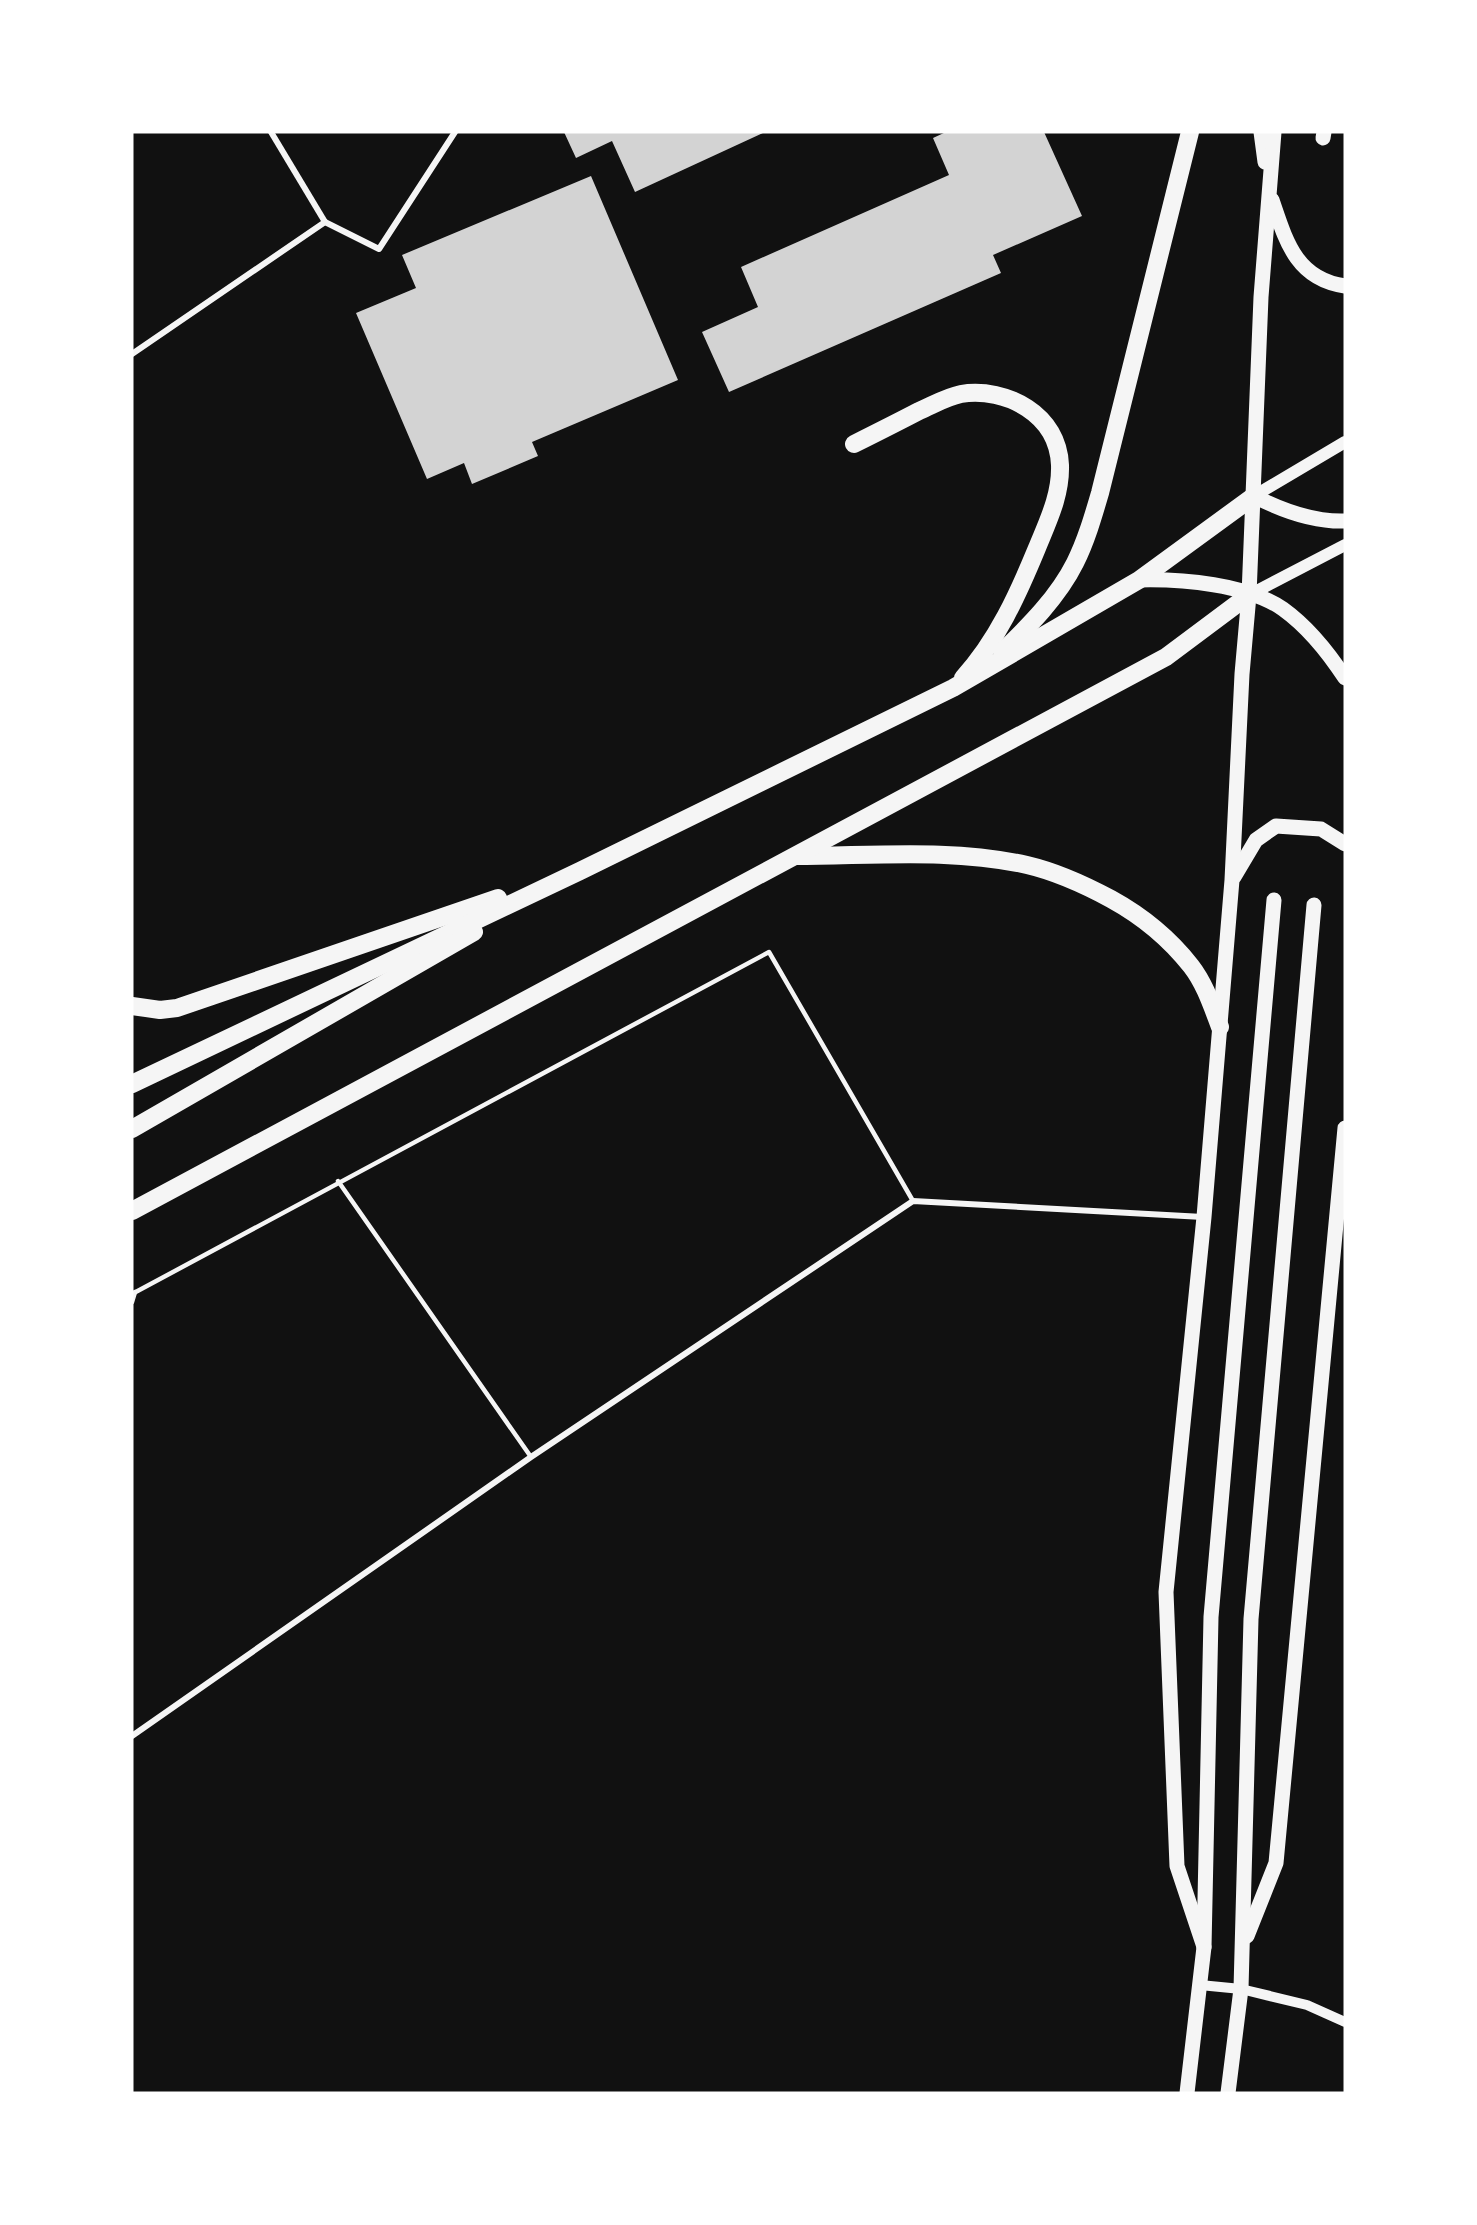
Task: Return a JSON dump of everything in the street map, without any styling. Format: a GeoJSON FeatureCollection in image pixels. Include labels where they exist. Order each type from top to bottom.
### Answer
{"type":"FeatureCollection","features":[{"type":"Feature","properties":{"kind":"highway"},"geometry":{"type":"LineString","coordinates":[[953,688],[1000,654],[1025,630],[1060,588],[1074,566],[1084,543],[1100,493],[1190,132]]}},
{"type":"Feature","properties":{"kind":"highway"},"geometry":{"type":"LineString","coordinates":[[854,444],[950,396],[978,392],[1016,402],[1026,408],[1044,422],[1055,441],[1059,454],[1060,480],[1045,529],[1007,614],[979,658],[953,688]]}},
{"type":"Feature","properties":{"kind":"highway"},"geometry":{"type":"LineString","coordinates":[[132,1084],[579,871],[953,688],[1139,580],[1254,496]]}},
{"type":"Feature","properties":{"kind":"highway"},"geometry":{"type":"LineString","coordinates":[[132,1211],[1166,657],[1249,595]]}},
{"type":"Feature","properties":{"kind":"highway"},"geometry":{"type":"LineString","coordinates":[[794,856],[942,855],[984,858],[1028,865],[1062,876],[1122,906],[1147,922],[1171,943],[1192,967],[1207,992],[1220,1027]]}},
{"type":"Feature","properties":{"kind":"highway"},"geometry":{"type":"LineString","coordinates":[[132,1006],[160,1010],[177,1008],[579,871]]}},
{"type":"Feature","properties":{"kind":"highway"},"geometry":{"type":"LineString","coordinates":[[132,1129],[579,871]]}},
{"type":"Feature","properties":{"kind":"main road"},"geometry":{"type":"LineString","coordinates":[[1261,132],[1270,192],[1283,232],[1300,264],[1322,280],[1345,286]]}},
{"type":"Feature","properties":{"kind":"main road"},"geometry":{"type":"LineString","coordinates":[[1204,1947],[1177,1866],[1166,1592],[1204,1217],[1232,880],[1242,674],[1249,595],[1262,297],[1274,132]]}},
{"type":"Feature","properties":{"kind":"main road"},"geometry":{"type":"LineString","coordinates":[[1254,496],[1345,442]]}},
{"type":"Feature","properties":{"kind":"main road"},"geometry":{"type":"LineString","coordinates":[[1254,496],[1275,508],[1307,516],[1345,521]]}},
{"type":"Feature","properties":{"kind":"main road"},"geometry":{"type":"LineString","coordinates":[[1249,595],[1345,545]]}},
{"type":"Feature","properties":{"kind":"main road"},"geometry":{"type":"LineString","coordinates":[[1139,580],[1176,579],[1212,584],[1266,599],[1282,608],[1310,632],[1345,678]]}},
{"type":"Feature","properties":{"kind":"main road"},"geometry":{"type":"LineString","coordinates":[[1232,880],[1256,840],[1276,826],[1321,829],[1345,844]]}},
{"type":"Feature","properties":{"kind":"main road"},"geometry":{"type":"LineString","coordinates":[[1187,2093],[1204,1947],[1211,1617],[1274,900]]}},
{"type":"Feature","properties":{"kind":"main road"},"geometry":{"type":"LineString","coordinates":[[1228,2093],[1241,1989],[1251,1619],[1314,905]]}},
{"type":"Feature","properties":{"kind":"main road"},"geometry":{"type":"LineString","coordinates":[[1243,1947],[1276,1863],[1345,1128]]}},
{"type":"Feature","properties":{"kind":"street"},"geometry":{"type":"LineString","coordinates":[[271,132],[325,222],[379,249],[455,132]]}},
{"type":"Feature","properties":{"kind":"street"},"geometry":{"type":"LineString","coordinates":[[132,354],[325,222]]}},
{"type":"Feature","properties":{"kind":"street"},"geometry":{"type":"LineString","coordinates":[[132,1736],[531,1457],[913,1201],[1204,1217]]}},
{"type":"Feature","properties":{"kind":"street"},"geometry":{"type":"LineString","coordinates":[[1200,1985],[1241,1989],[1307,2005],[1345,2022]]}},
{"type":"Feature","properties":{"kind":"lane"},"geometry":{"type":"LineString","coordinates":[[132,1302],[133,1293],[338,1181],[769,952],[913,1201]]}},
{"type":"Feature","properties":{"kind":"lane"},"geometry":{"type":"LineString","coordinates":[[338,1181],[531,1457]]}},
{"type":"Feature","properties":{"kind":"building"},"geometry":{"type":"Polygon","coordinates":[[[564,132],[765,132],[635,192],[612,141],[576,158],[564,132]]]}},
{"type":"Feature","properties":{"kind":"building"},"geometry":{"type":"Polygon","coordinates":[[[946,132],[1044,132],[1082,216],[993,255],[1001,273],[729,392],[702,332],[758,307],[741,267],[949,175],[933,138],[946,132]]]}},
{"type":"Feature","properties":{"kind":"building"},"geometry":{"type":"Polygon","coordinates":[[[591,176],[678,380],[532,442],[538,456],[472,484],[464,463],[427,479],[356,313],[416,288],[402,255],[591,176]]]}}]}
